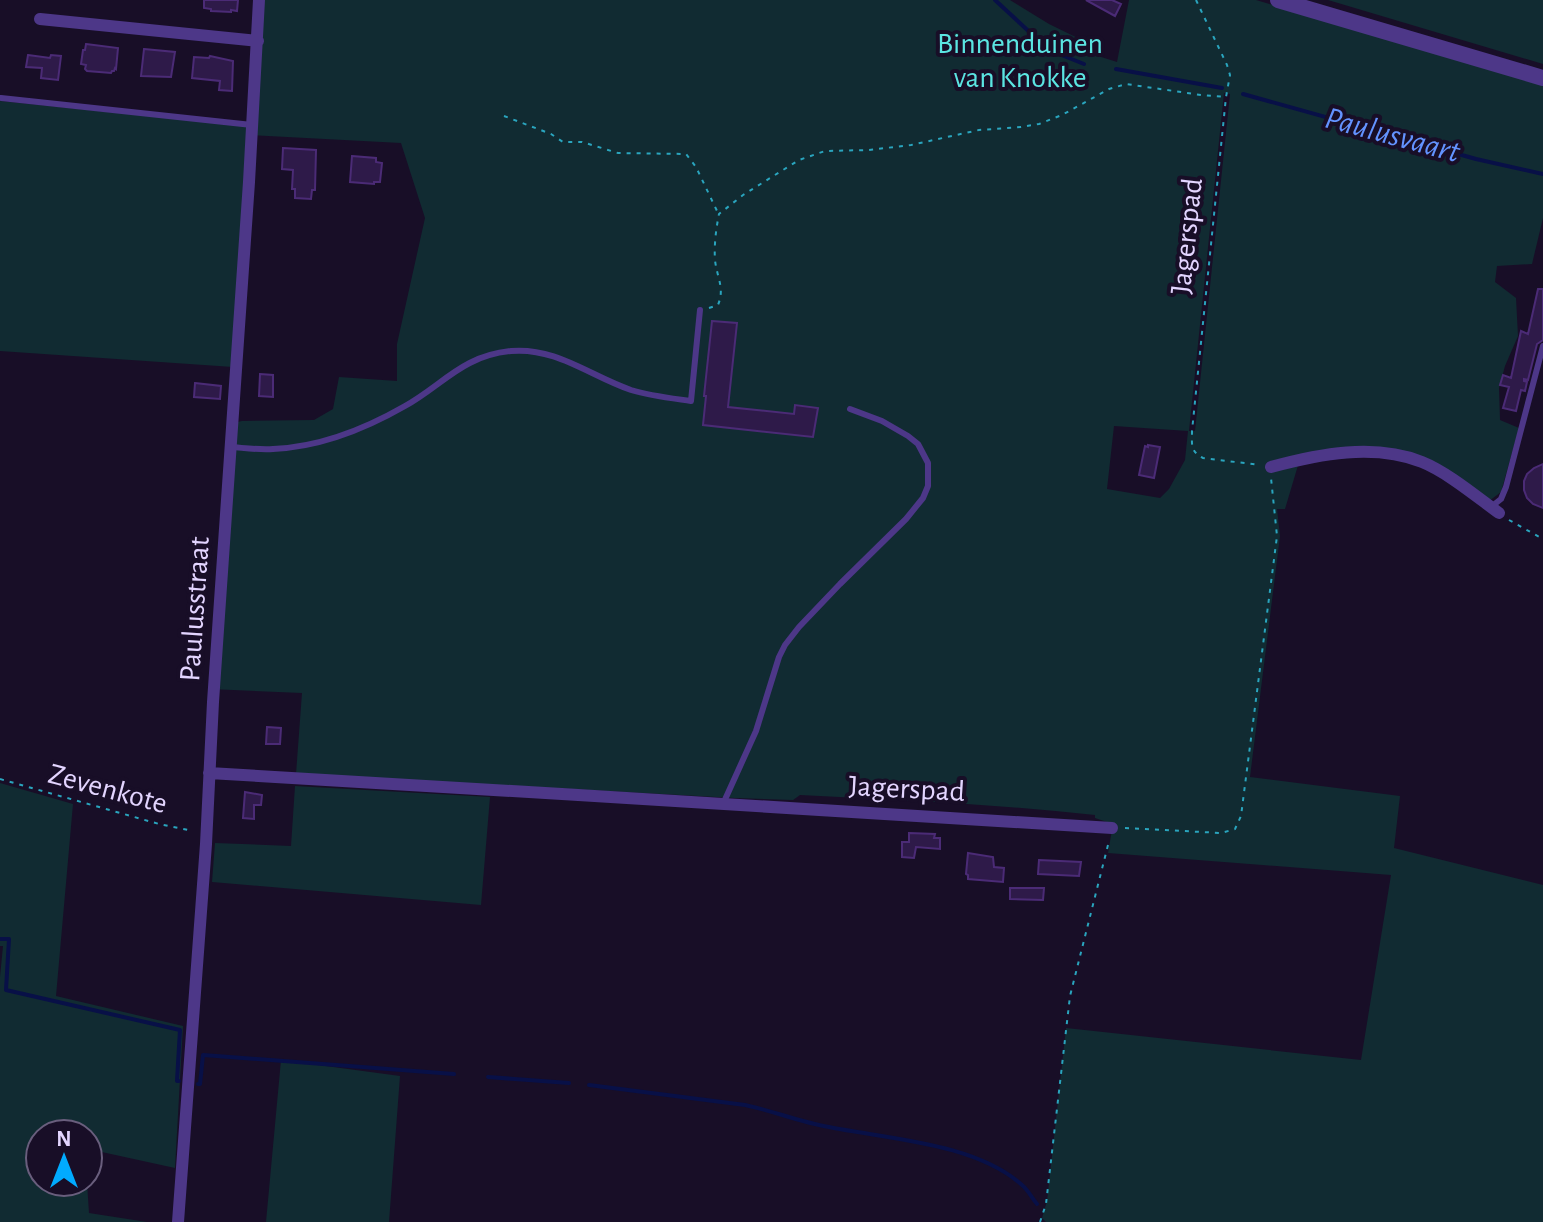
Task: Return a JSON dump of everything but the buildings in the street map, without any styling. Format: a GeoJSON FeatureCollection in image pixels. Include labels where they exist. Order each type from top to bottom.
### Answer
{"type":"FeatureCollection","features":[{"type":"Feature","properties":{"kind":"street","name":"Paulusstraat"},"geometry":{"type":"LineString","coordinates":[[178,1222],[259,0]]}},
{"type":"Feature","properties":{"kind":"street"},"geometry":{"type":"LineString","coordinates":[[1278,0],[1543,78]]}},
{"type":"Feature","properties":{"kind":"street"},"geometry":{"type":"LineString","coordinates":[[40,19],[258,41]]}},
{"type":"Feature","properties":{"kind":"street"},"geometry":{"type":"LineString","coordinates":[[1271,467],[1298,459],[1352,452],[1400,457],[1435,469],[1495,510]]}},
{"type":"Feature","properties":{"kind":"street","name":"Jagerspad"},"geometry":{"type":"LineString","coordinates":[[209,773],[941,815],[1112,828]]}},
{"type":"Feature","properties":{"kind":"lane"},"geometry":{"type":"LineString","coordinates":[[1,98],[252,125]]}},
{"type":"Feature","properties":{"kind":"lane"},"geometry":{"type":"LineString","coordinates":[[231,447],[274,449],[337,437],[407,405],[456,369],[513,351],[564,359],[630,389],[652,396],[691,401],[700,310]]}},
{"type":"Feature","properties":{"kind":"lane"},"geometry":{"type":"LineString","coordinates":[[1495,510],[1506,487],[1543,346]]}},
{"type":"Feature","properties":{"kind":"lane"},"geometry":{"type":"LineString","coordinates":[[723,804],[756,731],[785,645],[840,584],[906,519],[923,498],[928,486],[928,463],[918,444],[896,428],[850,409]]}},
{"type":"Feature","properties":{"kind":"path","name":"Jagerspad"},"geometry":{"type":"LineString","coordinates":[[1196,0],[1230,75],[1192,447],[1195,454],[1203,458],[1271,467]]}},
{"type":"Feature","properties":{"kind":"path"},"geometry":{"type":"LineString","coordinates":[[719,214],[799,160],[825,151],[911,145],[970,131],[1039,124],[1109,89],[1126,84],[1226,97]]}},
{"type":"Feature","properties":{"kind":"path"},"geometry":{"type":"LineString","coordinates":[[504,116],[551,134],[563,142],[582,142],[618,153],[686,154],[696,167],[719,214],[715,262],[722,294],[718,305],[700,310]]}},
{"type":"Feature","properties":{"kind":"path"},"geometry":{"type":"LineString","coordinates":[[1040,1222],[1046,1204],[1070,996],[1112,828],[1221,833],[1235,829],[1241,816],[1277,536],[1271,467]]}},
{"type":"Feature","properties":{"kind":"path"},"geometry":{"type":"LineString","coordinates":[[1495,510],[1543,539]]}},
{"type":"Feature","properties":{"kind":"path","name":"Zevenkote"},"geometry":{"type":"LineString","coordinates":[[0,779],[159,824],[206,832]]}},
{"type":"Feature","properties":{"kind":"green space","name":"Binnenduinen van Knokke"},"geometry":{"type":"Polygon","coordinates":[[[254,0],[1010,0],[1092,45],[1098,56],[1117,62],[1129,0],[1256,0],[1543,84],[1543,218],[1532,264],[1497,266],[1495,282],[1516,298],[1518,336],[1499,388],[1500,420],[1519,428],[1501,492],[1489,501],[1401,454],[1299,462],[1285,509],[1277,509],[1280,536],[1250,777],[1400,796],[1394,848],[1543,885],[1543,1222],[1046,1222],[1042,1218],[1047,1201],[1066,1028],[1361,1060],[1391,875],[1108,853],[1113,824],[1095,818],[1095,815],[1058,811],[800,795],[793,800],[734,798],[296,774],[302,693],[210,689],[228,424],[314,420],[333,409],[339,377],[397,381],[397,344],[425,218],[401,143],[247,135],[233,367],[0,351],[0,101],[247,126],[254,0]],[[1224,93],[1189,431],[1195,431],[1230,94],[1224,93]],[[1114,426],[1107,489],[1160,498],[1169,489],[1185,460],[1188,431],[1114,426]]]}},
{"type":"Feature","properties":{"kind":"green space"},"geometry":{"type":"Polygon","coordinates":[[[1328,0],[1543,0],[1543,64],[1328,0]]]}},
{"type":"Feature","properties":{"kind":"green space"},"geometry":{"type":"Polygon","coordinates":[[[0,783],[73,804],[56,996],[183,1026],[175,1168],[104,1152],[104,1118],[24,1118],[24,1198],[88,1198],[89,1213],[147,1222],[0,1222],[0,977],[3,946],[0,946],[0,783]]]}},
{"type":"Feature","properties":{"kind":"green space"},"geometry":{"type":"Polygon","coordinates":[[[295,786],[490,797],[481,905],[212,882],[215,843],[291,846],[295,786]]]}},
{"type":"Feature","properties":{"kind":"green space"},"geometry":{"type":"Polygon","coordinates":[[[281,1060],[400,1076],[389,1222],[266,1222],[281,1060]]]}},
{"type":"Feature","properties":{"kind":"waterway","name":"Paulusvaart"},"geometry":{"type":"LineString","coordinates":[[995,0],[1036,38],[1059,54],[1084,64]]}},
{"type":"Feature","properties":{"kind":"waterway","name":"Paulusvaart"},"geometry":{"type":"LineString","coordinates":[[1116,69],[1222,88]]}},
{"type":"Feature","properties":{"kind":"waterway","name":"Paulusvaart"},"geometry":{"type":"LineString","coordinates":[[1243,94],[1476,159],[1543,174]]}},
{"type":"Feature","properties":{"kind":"waterway"},"geometry":{"type":"LineString","coordinates":[[0,939],[9,939],[6,990],[180,1030],[179,1081]]}},
{"type":"Feature","properties":{"kind":"waterway"},"geometry":{"type":"LineString","coordinates":[[198,1084],[203,1055],[454,1074]]}},
{"type":"Feature","properties":{"kind":"waterway"},"geometry":{"type":"LineString","coordinates":[[488,1077],[569,1083]]}},
{"type":"Feature","properties":{"kind":"waterway"},"geometry":{"type":"LineString","coordinates":[[589,1085],[745,1105],[818,1125],[956,1151],[1003,1171],[1024,1187],[1037,1204]]}}]}
